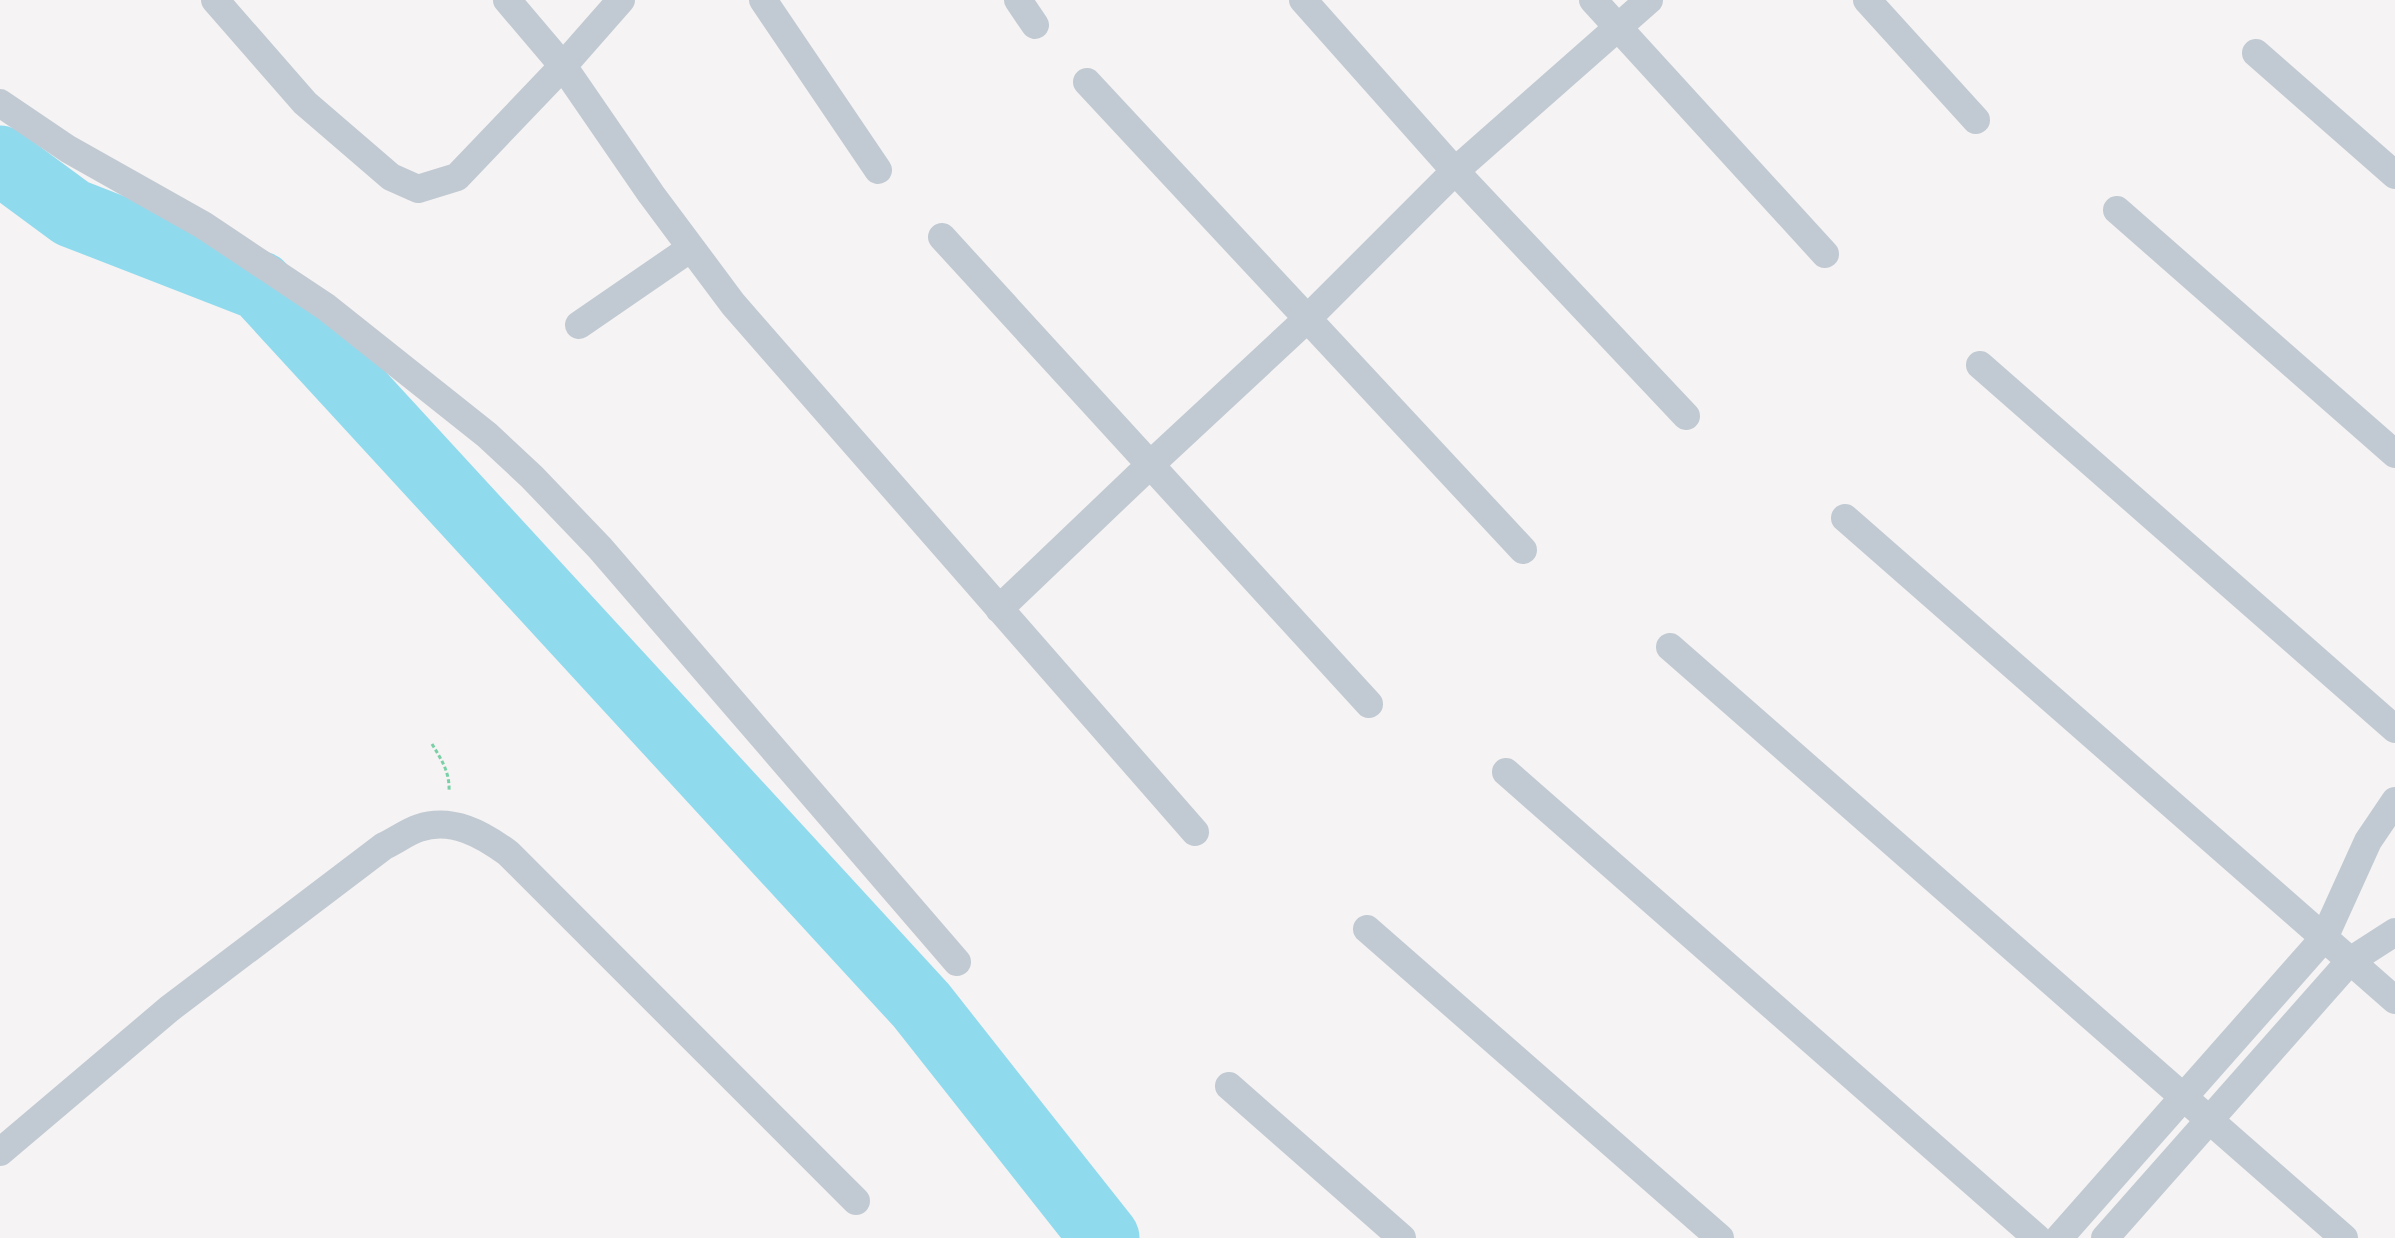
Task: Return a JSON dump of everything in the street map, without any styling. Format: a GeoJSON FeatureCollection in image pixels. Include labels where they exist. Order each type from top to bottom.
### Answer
{"type":"FeatureCollection","features":[{"type":"Feature","properties":{"kind":"street"},"geometry":{"type":"LineString","coordinates":[[215,0],[305,104],[391,177],[418,189],[457,177],[563,66],[621,0]]}},
{"type":"Feature","properties":{"kind":"street"},"geometry":{"type":"LineString","coordinates":[[507,0],[563,66],[651,194],[733,304],[1196,832]]}},
{"type":"Feature","properties":{"kind":"street"},"geometry":{"type":"LineString","coordinates":[[763,0],[878,170]]}},
{"type":"Feature","properties":{"kind":"street"},"geometry":{"type":"LineString","coordinates":[[1018,0],[1035,25]]}},
{"type":"Feature","properties":{"kind":"street"},"geometry":{"type":"LineString","coordinates":[[1303,0],[1456,171],[1686,416]]}},
{"type":"Feature","properties":{"kind":"street"},"geometry":{"type":"LineString","coordinates":[[1593,0],[1825,254]]}},
{"type":"Feature","properties":{"kind":"street"},"geometry":{"type":"LineString","coordinates":[[1000,609],[1151,464],[1308,320],[1456,171],[1648,0]]}},
{"type":"Feature","properties":{"kind":"street"},"geometry":{"type":"LineString","coordinates":[[1867,0],[1976,120]]}},
{"type":"Feature","properties":{"kind":"street"},"geometry":{"type":"LineString","coordinates":[[2256,53],[2395,175]]}},
{"type":"Feature","properties":{"kind":"street"},"geometry":{"type":"LineString","coordinates":[[1087,82],[1523,550]]}},
{"type":"Feature","properties":{"kind":"street"},"geometry":{"type":"LineString","coordinates":[[0,103],[68,149],[203,225],[326,307],[487,436],[532,477],[600,548],[957,962]]}},
{"type":"Feature","properties":{"kind":"street"},"geometry":{"type":"LineString","coordinates":[[2117,210],[2395,454]]}},
{"type":"Feature","properties":{"kind":"street"},"geometry":{"type":"LineString","coordinates":[[942,237],[1369,704]]}},
{"type":"Feature","properties":{"kind":"street"},"geometry":{"type":"LineString","coordinates":[[579,325],[691,248]]}},
{"type":"Feature","properties":{"kind":"street"},"geometry":{"type":"LineString","coordinates":[[1980,365],[2395,729]]}},
{"type":"Feature","properties":{"kind":"street"},"geometry":{"type":"LineString","coordinates":[[1845,518],[2395,1000]]}},
{"type":"Feature","properties":{"kind":"street"},"geometry":{"type":"LineString","coordinates":[[1670,647],[2344,1238]]}},
{"type":"Feature","properties":{"kind":"street"},"geometry":{"type":"LineString","coordinates":[[1506,772],[2037,1238]]}},
{"type":"Feature","properties":{"kind":"street"},"geometry":{"type":"LineString","coordinates":[[2059,1238],[2324,938],[2368,840],[2395,800]]}},
{"type":"Feature","properties":{"kind":"street"},"geometry":{"type":"LineString","coordinates":[[0,1152],[169,1009],[384,846],[419,828],[446,824],[481,834],[508,853],[856,1201]]}},
{"type":"Feature","properties":{"kind":"street"},"geometry":{"type":"LineString","coordinates":[[1367,929],[1720,1238]]}},
{"type":"Feature","properties":{"kind":"street"},"geometry":{"type":"LineString","coordinates":[[2105,1238],[2350,961],[2395,932]]}},
{"type":"Feature","properties":{"kind":"street"},"geometry":{"type":"LineString","coordinates":[[1229,1086],[1402,1238]]}},
{"type":"Feature","properties":{"kind":"path"},"geometry":{"type":"LineString","coordinates":[[432,744],[444,764],[449,781],[446,824]]}},
{"type":"Feature","properties":{"kind":"waterway"},"geometry":{"type":"LineString","coordinates":[[0,160],[72,213],[260,286],[921,1005],[1105,1238]]}}]}
